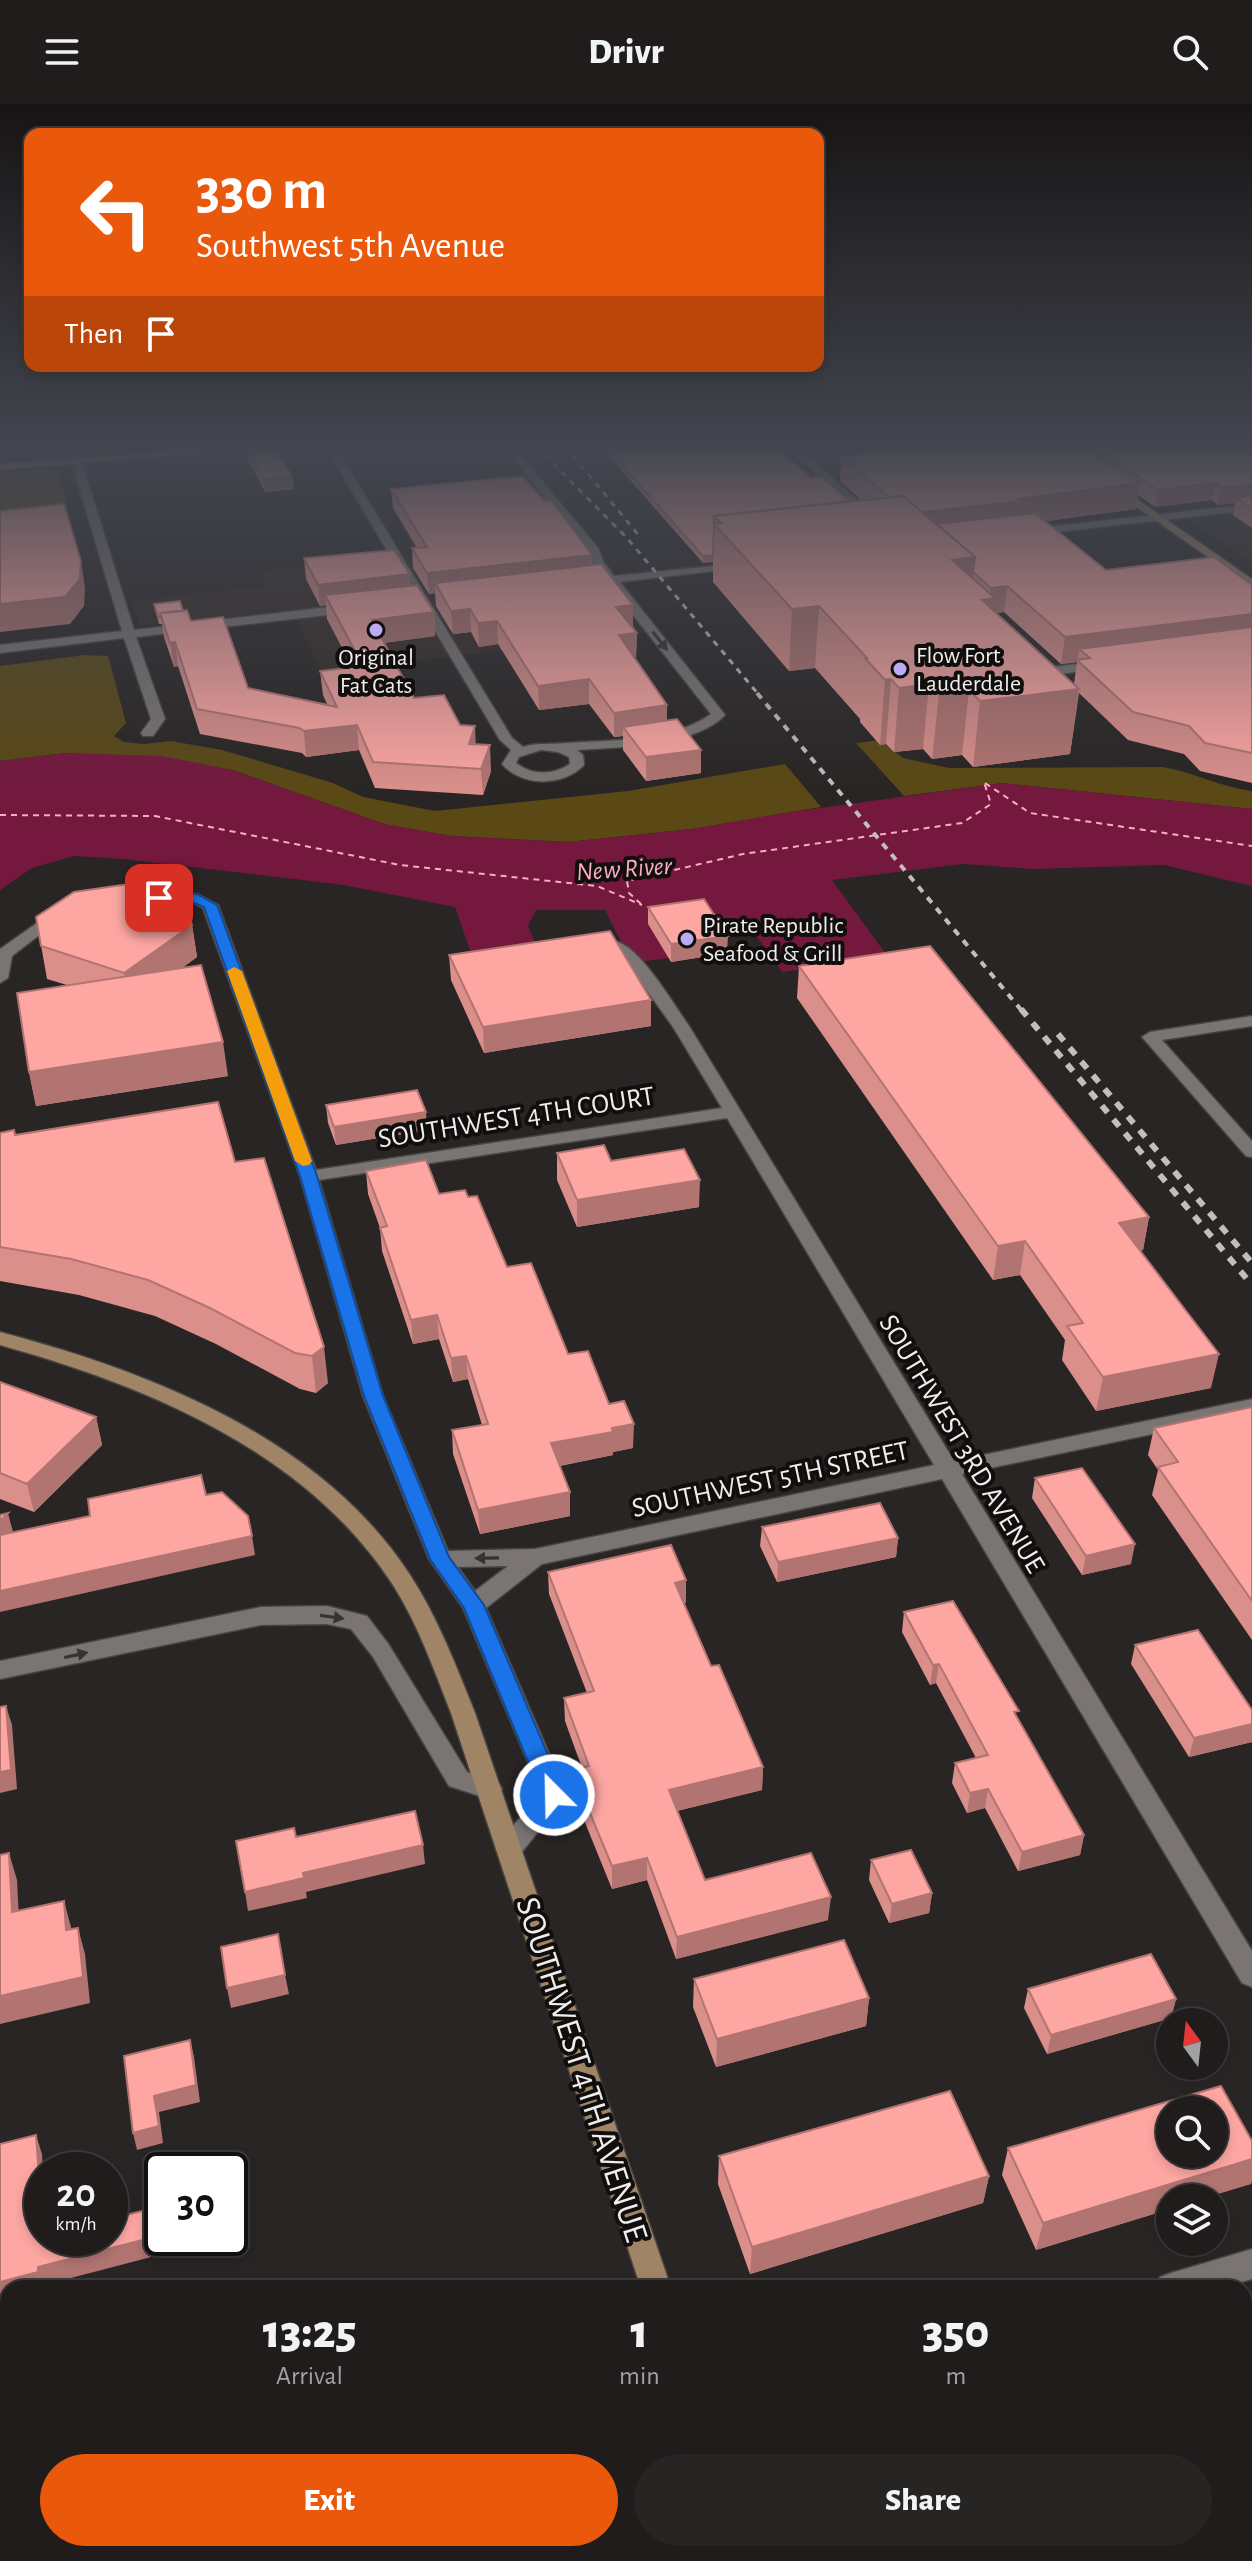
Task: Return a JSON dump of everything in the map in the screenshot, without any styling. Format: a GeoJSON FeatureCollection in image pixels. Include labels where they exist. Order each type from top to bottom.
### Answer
{"type":"FeatureCollection","features":[{"type":"Feature","properties":{"kind":"main road"},"geometry":{"type":"LineString","coordinates":[[1220,561],[1252,584]]}},
{"type":"Feature","properties":{"kind":"main road","name":"SOUTHWEST 4TH AVENUE"},"geometry":{"type":"LineString","coordinates":[[0,1338],[74,1357],[162,1390],[236,1428],[305,1477],[359,1526],[401,1579],[434,1639],[489,1789],[653,2280]]}},
{"type":"Feature","properties":{"kind":"street"},"geometry":{"type":"LineString","coordinates":[[107,561],[158,719],[148,733]]}},
{"type":"Feature","properties":{"kind":"street"},"geometry":{"type":"LineString","coordinates":[[400,561],[507,740],[520,751]]}},
{"type":"Feature","properties":{"kind":"street"},"geometry":{"type":"LineString","coordinates":[[561,748],[576,755],[577,765],[564,773],[542,777],[521,773],[509,764],[513,754],[540,746],[561,748],[671,735],[708,724],[718,715],[597,561]]}},
{"type":"Feature","properties":{"kind":"street"},"geometry":{"type":"LineString","coordinates":[[568,584],[757,563]]}},
{"type":"Feature","properties":{"kind":"street"},"geometry":{"type":"LineString","coordinates":[[407,601],[438,598]]}},
{"type":"Feature","properties":{"kind":"street"},"geometry":{"type":"LineString","coordinates":[[0,649],[365,606]]}},
{"type":"Feature","properties":{"kind":"street"},"geometry":{"type":"LineString","coordinates":[[1020,655],[1031,665],[1044,670],[1120,663]]}},
{"type":"Feature","properties":{"kind":"street"},"geometry":{"type":"LineString","coordinates":[[141,899],[177,896],[210,905],[309,1176],[373,1396],[440,1559],[473,1605],[554,1795],[509,1849]]}},
{"type":"Feature","properties":{"kind":"street"},"geometry":{"type":"LineString","coordinates":[[0,978],[4,954],[42,926],[81,911]]}},
{"type":"Feature","properties":{"kind":"street","name":"SOUTHWEST 3RD AVENUE"},"geometry":{"type":"LineString","coordinates":[[618,947],[639,968],[681,1026],[1252,1975]]}},
{"type":"Feature","properties":{"kind":"street"},"geometry":{"type":"LineString","coordinates":[[1252,1021],[1150,1037],[1252,1152]]}},
{"type":"Feature","properties":{"kind":"street","name":"SOUTHWEST 4TH COURT"},"geometry":{"type":"LineString","coordinates":[[309,1176],[731,1112]]}},
{"type":"Feature","properties":{"kind":"street","name":"SOUTHWEST 5TH STREET"},"geometry":{"type":"LineString","coordinates":[[440,1559],[535,1557],[1252,1406]]}},
{"type":"Feature","properties":{"kind":"street","name":"SOUTHWEST 5TH STREET"},"geometry":{"type":"LineString","coordinates":[[473,1605],[535,1557]]}},
{"type":"Feature","properties":{"kind":"street"},"geometry":{"type":"LineString","coordinates":[[0,1670],[261,1616],[327,1615],[359,1622],[381,1651],[458,1779],[489,1789]]}},
{"type":"Feature","properties":{"kind":"street"},"geometry":{"type":"LineString","coordinates":[[1198,2280],[1252,2264]]}},
{"type":"Feature","properties":{"kind":"shaded area"},"geometry":{"type":"Polygon","coordinates":[[[358,561],[592,561],[651,633],[321,672],[292,609],[140,626],[130,601],[265,586],[259,572],[358,561]]]}},
{"type":"Feature","properties":{"kind":"shaded area"},"geometry":{"type":"Polygon","coordinates":[[[85,655],[108,656],[126,723],[114,736],[124,742],[144,744],[171,741],[222,750],[333,783],[363,797],[435,811],[628,791],[785,764],[821,807],[692,829],[568,842],[451,836],[384,824],[233,770],[66,753],[0,761],[0,666],[85,655]]]}},
{"type":"Feature","properties":{"kind":"shaded area"},"geometry":{"type":"Polygon","coordinates":[[[880,740],[903,758],[949,768],[1162,767],[1252,791],[1252,809],[1002,783],[904,796],[856,743],[880,740]]]}},
{"type":"Feature","properties":{"kind":"water","name":"New River"},"geometry":{"type":"Polygon","coordinates":[[[66,753],[161,756],[233,770],[384,824],[451,836],[568,842],[692,829],[1002,783],[1252,809],[1252,886],[1164,865],[1032,869],[963,864],[832,880],[888,957],[782,972],[754,932],[730,936],[715,914],[648,924],[669,958],[632,963],[605,910],[536,910],[528,926],[540,955],[474,962],[455,907],[344,885],[74,856],[32,868],[0,890],[0,761],[66,753]]]}},
{"type":"Feature","properties":{"kind":"building"},"geometry":{"type":"Polygon","coordinates":[[[0,561],[81,561],[80,579],[65,597],[0,604],[0,561]]]}},
{"type":"Feature","properties":{"kind":"building"},"geometry":{"type":"Polygon","coordinates":[[[305,561],[401,561],[410,574],[318,585],[305,561]]]}},
{"type":"Feature","properties":{"kind":"building"},"geometry":{"type":"Polygon","coordinates":[[[420,561],[540,561],[427,573],[420,561]]]}},
{"type":"Feature","properties":{"kind":"building"},"geometry":{"type":"Polygon","coordinates":[[[748,561],[953,561],[995,598],[982,600],[1079,689],[980,701],[969,690],[939,694],[929,684],[899,688],[891,679],[885,680],[819,606],[792,609],[748,561]]]}},
{"type":"Feature","properties":{"kind":"building"},"geometry":{"type":"Polygon","coordinates":[[[975,561],[1094,561],[1106,570],[1184,561],[1219,561],[1252,585],[1252,614],[1065,637],[1007,586],[991,588],[973,572],[975,561]]]}},
{"type":"Feature","properties":{"kind":"building"},"geometry":{"type":"Polygon","coordinates":[[[601,564],[633,605],[616,607],[637,633],[619,635],[667,705],[614,713],[589,679],[538,686],[497,621],[478,623],[470,609],[451,611],[435,583],[601,564]]]}},
{"type":"Feature","properties":{"kind":"building"},"geometry":{"type":"Polygon","coordinates":[[[417,585],[434,612],[372,620],[414,698],[444,695],[460,725],[475,726],[469,744],[490,745],[481,769],[373,762],[357,725],[304,731],[197,709],[175,642],[170,643],[160,613],[187,610],[191,621],[223,617],[248,688],[337,707],[320,671],[363,666],[325,595],[417,585]]]}},
{"type":"Feature","properties":{"kind":"building"},"geometry":{"type":"Polygon","coordinates":[[[180,601],[183,611],[160,613],[158,617],[154,604],[180,601]]]}},
{"type":"Feature","properties":{"kind":"building"},"geometry":{"type":"Polygon","coordinates":[[[1252,627],[1252,753],[1205,743],[1189,726],[1133,712],[1077,660],[1090,658],[1079,649],[1252,627]]]}},
{"type":"Feature","properties":{"kind":"building"},"geometry":{"type":"Polygon","coordinates":[[[677,719],[701,750],[646,757],[623,727],[677,719]]]}},
{"type":"Feature","properties":{"kind":"building"},"geometry":{"type":"Polygon","coordinates":[[[136,883],[184,897],[192,925],[124,973],[41,946],[36,917],[74,892],[136,883]]]}},
{"type":"Feature","properties":{"kind":"building"},"geometry":{"type":"Polygon","coordinates":[[[704,899],[728,936],[671,944],[648,907],[704,899]]]}},
{"type":"Feature","properties":{"kind":"building"},"geometry":{"type":"Polygon","coordinates":[[[610,931],[651,1000],[483,1027],[449,955],[610,931]]]}},
{"type":"Feature","properties":{"kind":"building"},"geometry":{"type":"Polygon","coordinates":[[[930,946],[1149,1217],[1119,1223],[1219,1354],[1103,1377],[1067,1326],[1083,1323],[1025,1241],[998,1246],[799,966],[930,946]]]}},
{"type":"Feature","properties":{"kind":"building"},"geometry":{"type":"Polygon","coordinates":[[[201,965],[223,1042],[29,1072],[17,993],[201,965]]]}},
{"type":"Feature","properties":{"kind":"building"},"geometry":{"type":"Polygon","coordinates":[[[417,1090],[426,1112],[334,1127],[326,1105],[417,1090]]]}},
{"type":"Feature","properties":{"kind":"building"},"geometry":{"type":"Polygon","coordinates":[[[218,1102],[235,1162],[264,1158],[324,1347],[312,1356],[295,1353],[210,1308],[148,1280],[71,1259],[0,1247],[0,1133],[14,1130],[15,1135],[218,1102]]]}},
{"type":"Feature","properties":{"kind":"building"},"geometry":{"type":"Polygon","coordinates":[[[604,1145],[611,1161],[684,1149],[700,1180],[577,1200],[557,1153],[604,1145]]]}},
{"type":"Feature","properties":{"kind":"building"},"geometry":{"type":"Polygon","coordinates":[[[426,1160],[439,1194],[465,1190],[468,1197],[477,1196],[507,1267],[531,1263],[568,1354],[588,1351],[609,1404],[624,1401],[634,1424],[612,1428],[613,1432],[551,1443],[570,1492],[478,1510],[452,1430],[488,1424],[466,1356],[451,1358],[437,1315],[411,1320],[380,1228],[387,1226],[366,1171],[426,1160]]]}},
{"type":"Feature","properties":{"kind":"building"},"geometry":{"type":"Polygon","coordinates":[[[0,1382],[96,1417],[27,1484],[0,1473],[0,1382]]]}},
{"type":"Feature","properties":{"kind":"building"},"geometry":{"type":"Polygon","coordinates":[[[1252,1407],[1252,1601],[1158,1467],[1178,1462],[1154,1428],[1252,1407]]]}},
{"type":"Feature","properties":{"kind":"building"},"geometry":{"type":"Polygon","coordinates":[[[1082,1468],[1135,1544],[1086,1556],[1035,1478],[1082,1468]]]}},
{"type":"Feature","properties":{"kind":"building"},"geometry":{"type":"Polygon","coordinates":[[[201,1475],[206,1495],[222,1492],[248,1516],[252,1536],[0,1591],[0,1535],[90,1516],[88,1499],[201,1475]]]}},
{"type":"Feature","properties":{"kind":"building"},"geometry":{"type":"Polygon","coordinates":[[[880,1503],[898,1538],[778,1562],[762,1527],[880,1503]]]}},
{"type":"Feature","properties":{"kind":"building"},"geometry":{"type":"Polygon","coordinates":[[[671,1545],[686,1580],[675,1583],[711,1666],[719,1665],[763,1767],[669,1790],[705,1880],[811,1853],[831,1897],[677,1937],[647,1858],[612,1866],[572,1770],[589,1766],[564,1698],[594,1691],[548,1572],[671,1545]]]}},
{"type":"Feature","properties":{"kind":"building"},"geometry":{"type":"Polygon","coordinates":[[[953,1601],[1019,1711],[1014,1712],[1084,1835],[1022,1852],[988,1789],[970,1793],[955,1763],[988,1755],[939,1664],[933,1665],[904,1612],[953,1601]]]}},
{"type":"Feature","properties":{"kind":"building"},"geometry":{"type":"Polygon","coordinates":[[[1198,1630],[1252,1710],[1252,1724],[1194,1738],[1135,1645],[1198,1630]]]}},
{"type":"Feature","properties":{"kind":"building"},"geometry":{"type":"Polygon","coordinates":[[[6,1706],[11,1770],[0,1772],[0,1707],[6,1706]]]}},
{"type":"Feature","properties":{"kind":"building"},"geometry":{"type":"Polygon","coordinates":[[[415,1811],[423,1845],[303,1873],[304,1878],[245,1892],[236,1841],[294,1828],[296,1837],[415,1811]]]}},
{"type":"Feature","properties":{"kind":"building"},"geometry":{"type":"Polygon","coordinates":[[[911,1850],[932,1893],[892,1904],[871,1860],[911,1850]]]}},
{"type":"Feature","properties":{"kind":"building"},"geometry":{"type":"Polygon","coordinates":[[[9,1853],[12,1912],[64,1901],[66,1930],[78,1928],[83,1977],[0,1996],[0,1855],[9,1853]]]}},
{"type":"Feature","properties":{"kind":"building"},"geometry":{"type":"Polygon","coordinates":[[[278,1934],[285,1975],[227,1988],[221,1947],[278,1934]]]}},
{"type":"Feature","properties":{"kind":"building"},"geometry":{"type":"Polygon","coordinates":[[[844,1940],[869,1998],[717,2039],[694,1979],[844,1940]]]}},
{"type":"Feature","properties":{"kind":"building"},"geometry":{"type":"Polygon","coordinates":[[[1151,1954],[1176,1999],[1051,2035],[1028,1989],[1151,1954]]]}},
{"type":"Feature","properties":{"kind":"building"},"geometry":{"type":"Polygon","coordinates":[[[190,2040],[196,2085],[154,2096],[159,2126],[133,2133],[124,2056],[190,2040]]]}},
{"type":"Feature","properties":{"kind":"building"},"geometry":{"type":"Polygon","coordinates":[[[1221,2086],[1227,2096],[1187,2096],[1221,2086]]]}},
{"type":"Feature","properties":{"kind":"building"},"geometry":{"type":"Polygon","coordinates":[[[950,2091],[989,2176],[752,2247],[719,2156],[950,2091]]]}},
{"type":"Feature","properties":{"kind":"building"},"geometry":{"type":"Polygon","coordinates":[[[1228,2098],[1252,2141],[1252,2159],[1228,2166],[1228,2098]]]}},
{"type":"Feature","properties":{"kind":"building"},"geometry":{"type":"Polygon","coordinates":[[[1156,2105],[1156,2168],[1223,2168],[1170,2184],[1156,2184],[1156,2188],[1043,2223],[1008,2148],[1156,2105]]]}},
{"type":"Feature","properties":{"kind":"building"},"geometry":{"type":"Polygon","coordinates":[[[36,2135],[37,2152],[24,2152],[24,2256],[81,2256],[38,2267],[38,2272],[0,2280],[0,2144],[36,2135]]]}},
{"type":"Feature","properties":{"kind":"building"},"geometry":{"type":"Polygon","coordinates":[[[144,2210],[144,2240],[128,2244],[128,2214],[144,2210]]]}},
{"type":"Feature","properties":{"kind":"ferry route"},"geometry":{"type":"LineString","coordinates":[[641,904],[629,893],[627,881],[743,854],[962,823],[991,804],[984,782]]}},
{"type":"Feature","properties":{"kind":"ferry route"},"geometry":{"type":"LineString","coordinates":[[985,783],[1030,813],[1252,846]]}},
{"type":"Feature","properties":{"kind":"ferry route"},"geometry":{"type":"LineString","coordinates":[[0,815],[155,816],[400,865],[597,886],[642,905]]}},
{"type":"Feature","properties":{"kind":"railway"},"geometry":{"type":"LineString","coordinates":[[646,561],[759,695]]}},
{"type":"Feature","properties":{"kind":"railway"},"geometry":{"type":"LineString","coordinates":[[757,693],[1022,1011]]}},
{"type":"Feature","properties":{"kind":"railway"},"geometry":{"type":"LineString","coordinates":[[1021,1009],[1252,1285]]}},
{"type":"Feature","properties":{"kind":"railway"},"geometry":{"type":"LineString","coordinates":[[1058,1034],[1252,1263]]}},
{"type":"Feature","properties":{"kind":"slow traffic"},"geometry":{"type":"LineString","coordinates":[[234,971],[303,1161]]}},
{"type":"Feature","properties":{"kind":"place","name":"Original Fat Cats"},"geometry":{"type":"Point","coordinates":[376,630]}},
{"type":"Feature","properties":{"kind":"place","name":"Flow Fort Lauderdale"},"geometry":{"type":"Point","coordinates":[900,669]}},
{"type":"Feature","properties":{"kind":"place","name":"Pirate Republic Seafood & Grill"},"geometry":{"type":"Point","coordinates":[687,939]}},
{"type":"Feature","properties":{"kind":"route"},"geometry":{"type":"LineString","coordinates":[[159,898],[177,896],[210,905],[309,1176],[373,1396],[440,1559],[473,1605],[554,1795]]}}]}
